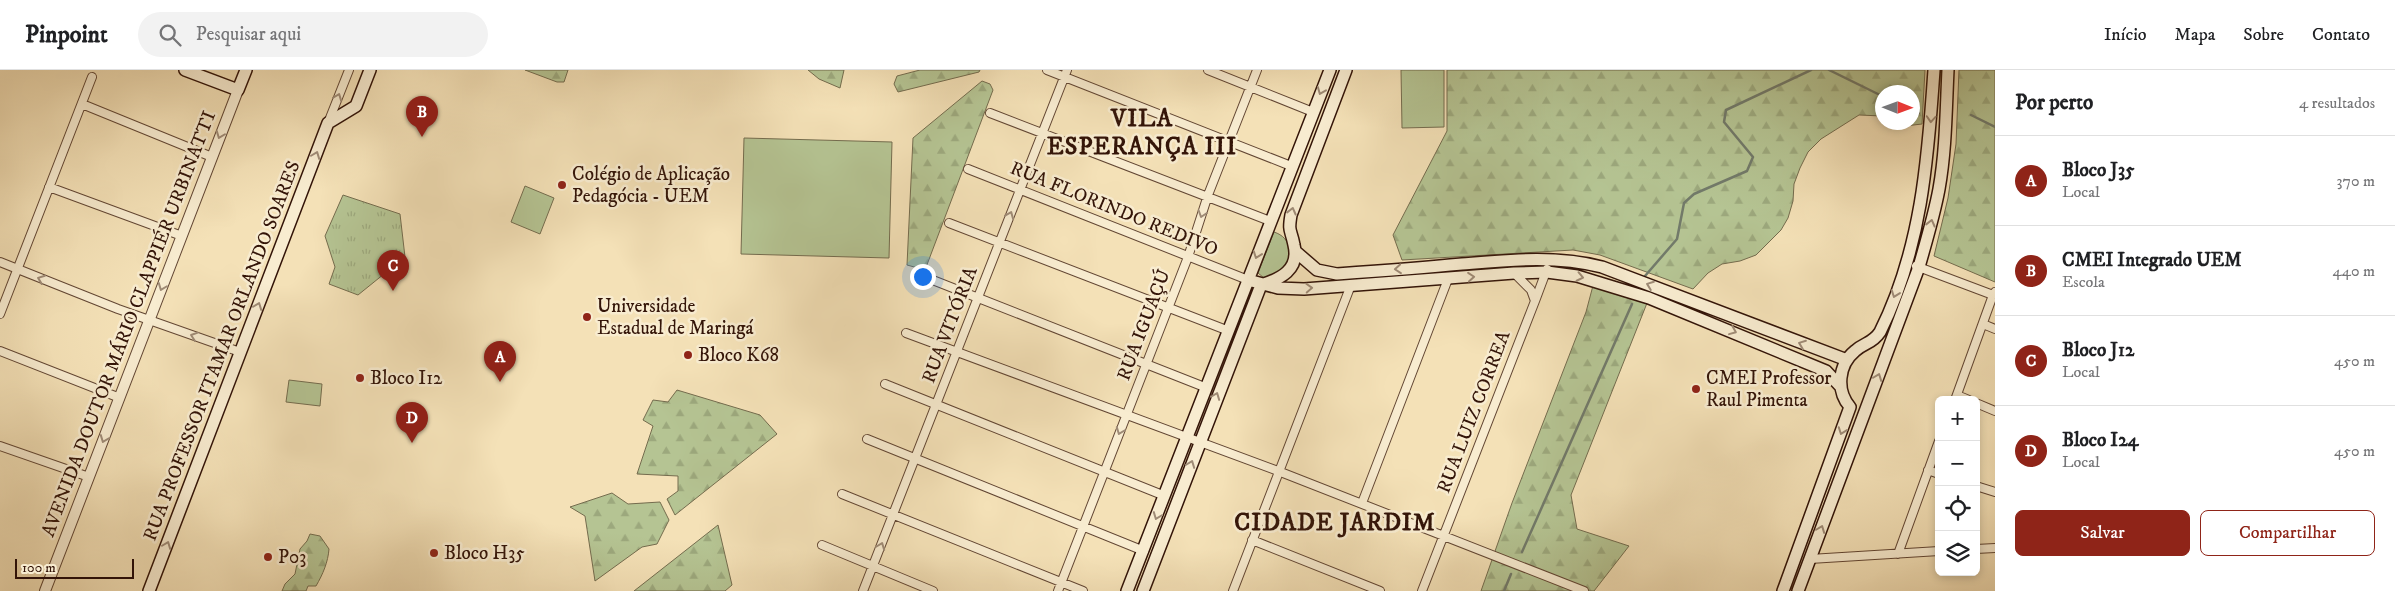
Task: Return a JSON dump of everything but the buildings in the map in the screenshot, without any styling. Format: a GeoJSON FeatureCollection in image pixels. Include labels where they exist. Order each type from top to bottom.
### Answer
{"type":"FeatureCollection","features":[{"type":"Feature","properties":{"kind":"main road"},"geometry":{"type":"LineString","coordinates":[[185,70],[238,90]]}},
{"type":"Feature","properties":{"kind":"main road","name":"AVENIDA DOUTOR MÁRIO CLAPPIÉR URBINATTI"},"geometry":{"type":"LineString","coordinates":[[238,90],[246,70]]}},
{"type":"Feature","properties":{"kind":"main road"},"geometry":{"type":"LineString","coordinates":[[328,123],[356,106],[370,70]]}},
{"type":"Feature","properties":{"kind":"main road"},"geometry":{"type":"LineString","coordinates":[[1127,591],[1330,70]]}},
{"type":"Feature","properties":{"kind":"main road"},"geometry":{"type":"LineString","coordinates":[[1346,70],[1296,197],[1288,230],[1295,251],[1317,270],[1337,274],[1549,259],[1602,267],[1848,360]]}},
{"type":"Feature","properties":{"kind":"main road"},"geometry":{"type":"LineString","coordinates":[[1840,386],[1848,360],[1853,352],[1863,345],[1874,341],[1885,322],[1907,263],[1924,190],[1934,70]]}},
{"type":"Feature","properties":{"kind":"main road"},"geometry":{"type":"LineString","coordinates":[[1798,591],[1919,268],[1939,188],[1948,70]]}},
{"type":"Feature","properties":{"kind":"main road","name":"RUA PROFESSOR ITAMAR ORLANDO SOARES"},"geometry":{"type":"LineString","coordinates":[[149,591],[328,123]]}},
{"type":"Feature","properties":{"kind":"main road"},"geometry":{"type":"LineString","coordinates":[[1270,221],[1288,230]]}},
{"type":"Feature","properties":{"kind":"main road"},"geometry":{"type":"LineString","coordinates":[[1261,285],[1280,279],[1288,272],[1295,251]]}},
{"type":"Feature","properties":{"kind":"main road"},"geometry":{"type":"LineString","coordinates":[[1248,280],[1261,285],[1298,289],[1514,273],[1547,272],[1577,276],[1649,298],[1826,371],[1840,386],[1844,399],[1850,406],[1858,410],[1866,409]]}},
{"type":"Feature","properties":{"kind":"main road"},"geometry":{"type":"LineString","coordinates":[[1143,591],[1261,285]]}},
{"type":"Feature","properties":{"kind":"main road"},"geometry":{"type":"LineString","coordinates":[[1874,341],[1883,345],[1887,354]]}},
{"type":"Feature","properties":{"kind":"main road"},"geometry":{"type":"LineString","coordinates":[[1783,591],[1850,406]]}},
{"type":"Feature","properties":{"kind":"street","name":"RUA PROFESSOR ITAMAR ORLANDO SOARES"},"geometry":{"type":"LineString","coordinates":[[328,123],[349,70]]}},
{"type":"Feature","properties":{"kind":"street"},"geometry":{"type":"LineString","coordinates":[[1047,70],[1066,74],[1291,166]]}},
{"type":"Feature","properties":{"kind":"street"},"geometry":{"type":"LineString","coordinates":[[1208,70],[1313,112]]}},
{"type":"Feature","properties":{"kind":"street","name":"RUA IGUAÇÚ"},"geometry":{"type":"LineString","coordinates":[[1058,591],[1188,256],[1208,195],[1257,70]]}},
{"type":"Feature","properties":{"kind":"street","name":"RUA VITÓRIA"},"geometry":{"type":"LineString","coordinates":[[863,591],[1066,74]]}},
{"type":"Feature","properties":{"kind":"street"},"geometry":{"type":"LineString","coordinates":[[0,314],[92,77]]}},
{"type":"Feature","properties":{"kind":"street","name":"AVENIDA DOUTOR MÁRIO CLAPPIÉR URBINATTI"},"geometry":{"type":"LineString","coordinates":[[45,591],[238,90]]}},
{"type":"Feature","properties":{"kind":"street"},"geometry":{"type":"LineString","coordinates":[[82,104],[212,157]]}},
{"type":"Feature","properties":{"kind":"street"},"geometry":{"type":"LineString","coordinates":[[990,113],[1208,195],[1270,221]]}},
{"type":"Feature","properties":{"kind":"street","name":"RUA FLORINDO REDIVO"},"geometry":{"type":"LineString","coordinates":[[968,169],[1248,280]]}},
{"type":"Feature","properties":{"kind":"street"},"geometry":{"type":"LineString","coordinates":[[49,187],[182,236]]}},
{"type":"Feature","properties":{"kind":"street"},"geometry":{"type":"LineString","coordinates":[[949,223],[1000,241],[1229,331]]}},
{"type":"Feature","properties":{"kind":"street","name":"RUA LUIZ CORREA"},"geometry":{"type":"LineString","coordinates":[[1422,591],[1547,272],[1549,259]]}},
{"type":"Feature","properties":{"kind":"street"},"geometry":{"type":"LineString","coordinates":[[0,262],[150,320],[240,352]]}},
{"type":"Feature","properties":{"kind":"street"},"geometry":{"type":"LineString","coordinates":[[1907,263],[1994,293],[1956,396]]}},
{"type":"Feature","properties":{"kind":"street"},"geometry":{"type":"LineString","coordinates":[[1514,273],[1531,290],[1535,301]]}},
{"type":"Feature","properties":{"kind":"street"},"geometry":{"type":"LineString","coordinates":[[925,277],[1207,388]]}},
{"type":"Feature","properties":{"kind":"street"},"geometry":{"type":"LineString","coordinates":[[1362,503],[1448,279]]}},
{"type":"Feature","properties":{"kind":"street"},"geometry":{"type":"LineString","coordinates":[[1233,591],[1351,285]]}},
{"type":"Feature","properties":{"kind":"street"},"geometry":{"type":"LineString","coordinates":[[1983,324],[1995,329]]}},
{"type":"Feature","properties":{"kind":"street"},"geometry":{"type":"LineString","coordinates":[[906,333],[1278,471],[1584,591]]}},
{"type":"Feature","properties":{"kind":"street"},"geometry":{"type":"LineString","coordinates":[[0,351],[120,398]]}},
{"type":"Feature","properties":{"kind":"street"},"geometry":{"type":"LineString","coordinates":[[885,384],[1165,496]]}},
{"type":"Feature","properties":{"kind":"street"},"geometry":{"type":"LineString","coordinates":[[1980,405],[1995,411]]}},
{"type":"Feature","properties":{"kind":"street"},"geometry":{"type":"LineString","coordinates":[[867,439],[1144,551]]}},
{"type":"Feature","properties":{"kind":"street"},"geometry":{"type":"LineString","coordinates":[[0,446],[89,477]]}},
{"type":"Feature","properties":{"kind":"street"},"geometry":{"type":"LineString","coordinates":[[1898,554],[1935,452]]}},
{"type":"Feature","properties":{"kind":"street"},"geometry":{"type":"LineString","coordinates":[[1928,470],[1935,473]]}},
{"type":"Feature","properties":{"kind":"street"},"geometry":{"type":"LineString","coordinates":[[1980,487],[1995,492]]}},
{"type":"Feature","properties":{"kind":"street"},"geometry":{"type":"LineString","coordinates":[[842,494],[1083,591]]}},
{"type":"Feature","properties":{"kind":"street"},"geometry":{"type":"LineString","coordinates":[[1252,540],[1380,591]]}},
{"type":"Feature","properties":{"kind":"street"},"geometry":{"type":"LineString","coordinates":[[822,546],[933,591]]}},
{"type":"Feature","properties":{"kind":"street"},"geometry":{"type":"LineString","coordinates":[[1980,549],[1995,548]]}},
{"type":"Feature","properties":{"kind":"street"},"geometry":{"type":"LineString","coordinates":[[1810,559],[1935,551]]}},
{"type":"Feature","properties":{"kind":"green space"},"geometry":{"type":"Polygon","coordinates":[[[525,70],[568,70],[564,82],[557,82],[525,70]]]}},
{"type":"Feature","properties":{"kind":"green space"},"geometry":{"type":"Polygon","coordinates":[[[808,70],[844,70],[840,88],[819,79],[808,70]]]}},
{"type":"Feature","properties":{"kind":"green space"},"geometry":{"type":"Polygon","coordinates":[[[920,70],[980,70],[979,72],[898,92],[894,84],[897,76],[920,70]]]}},
{"type":"Feature","properties":{"kind":"green space"},"geometry":{"type":"Polygon","coordinates":[[[1401,70],[1444,70],[1444,127],[1402,128],[1401,70]]]}},
{"type":"Feature","properties":{"kind":"green space"},"geometry":{"type":"Polygon","coordinates":[[[1447,70],[1925,70],[1922,124],[1920,124],[1920,85],[1875,85],[1875,116],[1859,115],[1821,139],[1808,152],[1794,184],[1793,201],[1788,218],[1781,230],[1756,255],[1740,261],[1722,264],[1708,273],[1693,289],[1600,255],[1573,250],[1402,260],[1393,235],[1447,131],[1447,70]]]}},
{"type":"Feature","properties":{"kind":"green space"},"geometry":{"type":"Polygon","coordinates":[[[1959,70],[1995,70],[1995,282],[1934,256],[1948,198],[1956,144],[1959,70]]]}},
{"type":"Feature","properties":{"kind":"green space"},"geometry":{"type":"Polygon","coordinates":[[[982,81],[990,84],[993,90],[925,270],[907,265],[913,138],[982,81]]]}},
{"type":"Feature","properties":{"kind":"green space"},"geometry":{"type":"Polygon","coordinates":[[[744,138],[892,142],[889,258],[741,254],[744,138]]]}},
{"type":"Feature","properties":{"kind":"green space"},"geometry":{"type":"Polygon","coordinates":[[[525,186],[554,198],[540,234],[511,222],[525,186]]]}},
{"type":"Feature","properties":{"kind":"green space"},"geometry":{"type":"Polygon","coordinates":[[[343,195],[400,214],[405,257],[358,295],[329,284],[335,267],[325,236],[343,195]]]}},
{"type":"Feature","properties":{"kind":"green space"},"geometry":{"type":"Polygon","coordinates":[[[1274,232],[1287,242],[1289,258],[1285,270],[1264,278],[1258,273],[1274,232]]]}},
{"type":"Feature","properties":{"kind":"green space"},"geometry":{"type":"Polygon","coordinates":[[[1595,278],[1649,298],[1571,495],[1577,529],[1629,546],[1594,591],[1481,591],[1512,503],[1586,312],[1595,278]]]}},
{"type":"Feature","properties":{"kind":"green space"},"geometry":{"type":"Polygon","coordinates":[[[289,380],[322,384],[320,406],[286,402],[289,380]]]}},
{"type":"Feature","properties":{"kind":"green space"},"geometry":{"type":"Polygon","coordinates":[[[677,390],[760,415],[777,434],[675,515],[667,499],[678,491],[678,476],[637,474],[653,426],[643,420],[653,400],[668,402],[677,390]]]}},
{"type":"Feature","properties":{"kind":"green space"},"geometry":{"type":"Polygon","coordinates":[[[612,493],[628,504],[660,502],[669,520],[657,544],[642,547],[595,581],[585,516],[570,507],[612,493]]]}},
{"type":"Feature","properties":{"kind":"green space"},"geometry":{"type":"Polygon","coordinates":[[[718,525],[732,585],[725,591],[634,591],[718,525]]]}},
{"type":"Feature","properties":{"kind":"green space"},"geometry":{"type":"Polygon","coordinates":[[[310,534],[320,536],[329,549],[321,577],[316,586],[308,586],[306,591],[282,591],[285,584],[295,574],[300,549],[310,534]]]}},
{"type":"Feature","properties":{"kind":"waterway"},"geometry":{"type":"LineString","coordinates":[[1645,276],[1677,239],[1684,203],[1694,194],[1747,171],[1753,157],[1724,122],[1726,110],[1811,70]]}},
{"type":"Feature","properties":{"kind":"waterway"},"geometry":{"type":"LineString","coordinates":[[1829,70],[1875,93]]}},
{"type":"Feature","properties":{"kind":"waterway"},"geometry":{"type":"LineString","coordinates":[[1971,115],[1995,127]]}},
{"type":"Feature","properties":{"kind":"waterway"},"geometry":{"type":"LineString","coordinates":[[1522,552],[1632,304]]}},
{"type":"Feature","properties":{"kind":"waterway"},"geometry":{"type":"LineString","coordinates":[[1504,591],[1511,574]]}},
{"type":"Feature","properties":{"kind":"place","name":"CMEI Integrado UEM"},"geometry":{"type":"Point","coordinates":[422,137]}},
{"type":"Feature","properties":{"kind":"place","name":"Colégio de Aplicação Pedagócia - UEM"},"geometry":{"type":"Point","coordinates":[562,185]}},
{"type":"Feature","properties":{"kind":"place","name":"Bloco J12"},"geometry":{"type":"Point","coordinates":[393,291]}},
{"type":"Feature","properties":{"kind":"place","name":"Universidade Estadual de Maringá"},"geometry":{"type":"Point","coordinates":[587,317]}},
{"type":"Feature","properties":{"kind":"place","name":"Bloco K68"},"geometry":{"type":"Point","coordinates":[688,355]}},
{"type":"Feature","properties":{"kind":"place","name":"Bloco I12"},"geometry":{"type":"Point","coordinates":[360,378]}},
{"type":"Feature","properties":{"kind":"place","name":"Bloco J35"},"geometry":{"type":"Point","coordinates":[500,382]}},
{"type":"Feature","properties":{"kind":"place","name":"CMEI Professor Raul Pimenta"},"geometry":{"type":"Point","coordinates":[1696,389]}},
{"type":"Feature","properties":{"kind":"place","name":"Bloco I24"},"geometry":{"type":"Point","coordinates":[412,443]}},
{"type":"Feature","properties":{"kind":"place","name":"Bloco H35"},"geometry":{"type":"Point","coordinates":[434,553]}},
{"type":"Feature","properties":{"kind":"place","name":"P03"},"geometry":{"type":"Point","coordinates":[268,557]}},
{"type":"Feature","properties":{"kind":"district","name":"VILA ESPERANÇA III"},"geometry":{"type":"Point","coordinates":[1142,133]}},
{"type":"Feature","properties":{"kind":"district","name":"CIDADE JARDIM"},"geometry":{"type":"Point","coordinates":[1335,523]}}]}
